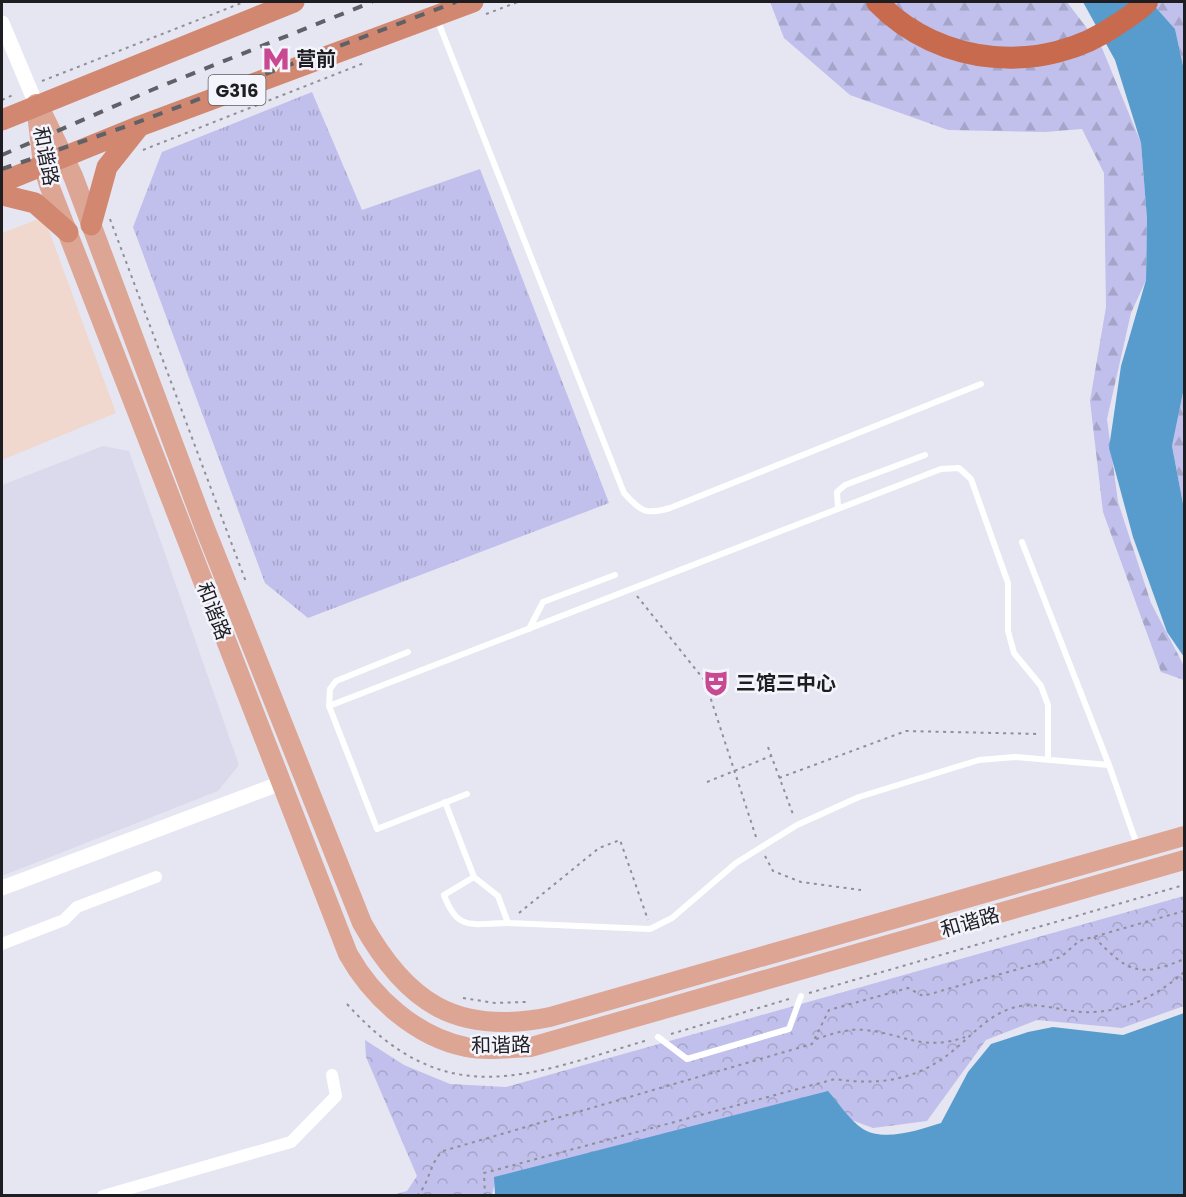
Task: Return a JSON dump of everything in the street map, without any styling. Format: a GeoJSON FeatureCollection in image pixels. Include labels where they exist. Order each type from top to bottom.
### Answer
{"type":"FeatureCollection","features":[{"type":"Feature","properties":{"kind":"highway"},"geometry":{"type":"LineString","coordinates":[[2,120],[33,95],[294,2]]}},
{"type":"Feature","properties":{"kind":"highway"},"geometry":{"type":"LineString","coordinates":[[877,2],[910,29],[936,43],[967,54],[1000,59],[1031,57],[1072,49],[1108,31],[1147,2]]}},
{"type":"Feature","properties":{"kind":"highway"},"geometry":{"type":"LineString","coordinates":[[892,2],[921,24],[966,43],[1003,49],[1037,46],[1074,34],[1106,18],[1127,2]]}},
{"type":"Feature","properties":{"kind":"highway","name":"G316"},"geometry":{"type":"LineString","coordinates":[[2,182],[140,126],[436,16],[479,8]]}},
{"type":"Feature","properties":{"kind":"highway"},"geometry":{"type":"LineString","coordinates":[[100,221],[107,167],[140,126]]}},
{"type":"Feature","properties":{"kind":"highway"},"geometry":{"type":"LineString","coordinates":[[2,195],[35,203],[49,212],[68,232]]}},
{"type":"Feature","properties":{"kind":"main road","name":"和谐路"},"geometry":{"type":"LineString","coordinates":[[33,95],[100,221],[204,526],[362,923],[383,957],[402,981],[436,1007],[460,1016],[482,1020],[533,1020],[550,1017],[1185,836]]}},
{"type":"Feature","properties":{"kind":"main road","name":"和谐路"},"geometry":{"type":"LineString","coordinates":[[33,95],[43,165],[348,954],[357,971],[373,990],[402,1016],[436,1037],[465,1047],[495,1049],[531,1047],[1185,860]]}},
{"type":"Feature","properties":{"kind":"street"},"geometry":{"type":"LineString","coordinates":[[2,23],[33,95]]}},
{"type":"Feature","properties":{"kind":"street"},"geometry":{"type":"LineString","coordinates":[[2,888],[281,783]]}},
{"type":"Feature","properties":{"kind":"street"},"geometry":{"type":"LineString","coordinates":[[2,944],[64,920],[77,907],[156,877]]}},
{"type":"Feature","properties":{"kind":"street"},"geometry":{"type":"LineString","coordinates":[[103,1196],[291,1142],[336,1096],[332,1075]]}},
{"type":"Feature","properties":{"kind":"lane"},"geometry":{"type":"LineString","coordinates":[[436,16],[624,493],[635,505],[650,513],[670,508],[981,384]]}},
{"type":"Feature","properties":{"kind":"lane"},"geometry":{"type":"LineString","coordinates":[[838,508],[837,492],[845,485],[925,455]]}},
{"type":"Feature","properties":{"kind":"lane"},"geometry":{"type":"LineString","coordinates":[[329,706],[941,469],[959,468],[971,479],[1008,583],[1008,631],[1014,653],[1041,686],[1048,705],[1048,759]]}},
{"type":"Feature","properties":{"kind":"lane"},"geometry":{"type":"LineString","coordinates":[[1022,542],[1109,765],[1138,849]]}},
{"type":"Feature","properties":{"kind":"lane"},"geometry":{"type":"LineString","coordinates":[[529,629],[543,602],[615,575]]}},
{"type":"Feature","properties":{"kind":"lane"},"geometry":{"type":"LineString","coordinates":[[408,652],[336,681],[330,689],[329,706],[376,829],[467,794]]}},
{"type":"Feature","properties":{"kind":"lane"},"geometry":{"type":"LineString","coordinates":[[474,877],[444,896],[450,912],[457,921],[469,924],[508,923],[650,929],[672,918],[736,863],[797,825],[859,797],[923,775],[979,760],[1048,759],[1109,765]]}},
{"type":"Feature","properties":{"kind":"lane"},"geometry":{"type":"LineString","coordinates":[[445,802],[474,877],[498,896],[508,923]]}},
{"type":"Feature","properties":{"kind":"lane"},"geometry":{"type":"LineString","coordinates":[[658,1037],[687,1059],[789,1029],[801,996]]}},
{"type":"Feature","properties":{"kind":"path"},"geometry":{"type":"LineString","coordinates":[[2,100],[33,95],[78,66],[246,2]]}},
{"type":"Feature","properties":{"kind":"path"},"geometry":{"type":"LineString","coordinates":[[479,8],[518,2]]}},
{"type":"Feature","properties":{"kind":"path"},"geometry":{"type":"LineString","coordinates":[[142,151],[365,62]]}},
{"type":"Feature","properties":{"kind":"path"},"geometry":{"type":"LineString","coordinates":[[100,221],[247,586]]}},
{"type":"Feature","properties":{"kind":"path"},"geometry":{"type":"LineString","coordinates":[[631,589],[705,681],[760,848],[773,871],[801,882],[861,890]]}},
{"type":"Feature","properties":{"kind":"path"},"geometry":{"type":"LineString","coordinates":[[779,777],[906,731],[1048,735]]}},
{"type":"Feature","properties":{"kind":"path"},"geometry":{"type":"LineString","coordinates":[[768,747],[794,818]]}},
{"type":"Feature","properties":{"kind":"path"},"geometry":{"type":"LineString","coordinates":[[707,782],[771,756]]}},
{"type":"Feature","properties":{"kind":"path"},"geometry":{"type":"LineString","coordinates":[[526,906],[599,849],[620,840],[650,929]]}},
{"type":"Feature","properties":{"kind":"path"},"geometry":{"type":"LineString","coordinates":[[417,1196],[424,1189],[435,1158],[443,1151],[812,1044],[829,1010],[908,988],[923,996],[934,993],[1061,957],[1079,941],[1185,911]]}},
{"type":"Feature","properties":{"kind":"path"},"geometry":{"type":"LineString","coordinates":[[1094,937],[1117,961],[1129,968],[1146,971],[1185,959]]}},
{"type":"Feature","properties":{"kind":"path"},"geometry":{"type":"LineString","coordinates":[[485,1196],[484,1173],[836,1079],[872,1084],[900,1079],[942,1060],[988,1019],[1010,1009],[1028,1005],[1089,1013],[1114,1010],[1141,1002],[1167,988],[1185,972]]}},
{"type":"Feature","properties":{"kind":"path"},"geometry":{"type":"LineString","coordinates":[[459,997],[495,1003],[534,1002]]}},
{"type":"Feature","properties":{"kind":"path"},"geometry":{"type":"LineString","coordinates":[[815,1039],[848,1029],[884,1033],[916,1043],[934,1044],[968,1036]]}},
{"type":"Feature","properties":{"kind":"shaded area"},"geometry":{"type":"Polygon","coordinates":[[[1083,2],[1151,2],[1175,29],[1184,70],[1184,388],[1172,446],[1184,509],[1184,657],[1167,632],[1133,537],[1109,448],[1121,366],[1146,280],[1147,219],[1141,143],[1115,60],[1083,2]]]}},
{"type":"Feature","properties":{"kind":"shaded area"},"geometry":{"type":"Polygon","coordinates":[[[44,217],[116,413],[2,460],[2,233],[44,217]]]}},
{"type":"Feature","properties":{"kind":"shaded area"},"geometry":{"type":"Polygon","coordinates":[[[103,446],[129,451],[239,765],[218,791],[2,876],[2,485],[103,446]]]}},
{"type":"Feature","properties":{"kind":"shaded area"},"geometry":{"type":"Polygon","coordinates":[[[1184,1013],[1184,1195],[495,1195],[494,1177],[828,1091],[853,1121],[871,1133],[891,1135],[922,1129],[941,1123],[968,1072],[991,1044],[1053,1027],[1123,1035],[1184,1013]]]}},
{"type":"Feature","properties":{"kind":"green space"},"geometry":{"type":"Polygon","coordinates":[[[770,2],[1067,2],[1102,48],[1141,143],[1147,219],[1146,280],[1131,313],[1107,419],[1118,502],[1151,603],[1184,666],[1184,680],[1161,672],[1103,512],[1090,401],[1106,307],[1104,173],[1082,129],[1045,132],[948,130],[850,95],[784,38],[770,2]]]}},
{"type":"Feature","properties":{"kind":"green space"},"geometry":{"type":"Polygon","coordinates":[[[1151,2],[1184,2],[1184,70],[1175,29],[1151,2]]]}},
{"type":"Feature","properties":{"kind":"green space"},"geometry":{"type":"Polygon","coordinates":[[[312,92],[362,210],[480,169],[609,503],[308,618],[265,583],[133,227],[162,152],[312,92]]]}},
{"type":"Feature","properties":{"kind":"green space"},"geometry":{"type":"Polygon","coordinates":[[[1184,388],[1184,509],[1172,446],[1184,388]]]}},
{"type":"Feature","properties":{"kind":"green space"},"geometry":{"type":"Polygon","coordinates":[[[1184,896],[1184,1006],[1122,1028],[1037,1020],[986,1040],[927,1121],[873,1128],[811,1105],[495,1182],[492,1195],[392,1195],[407,1191],[417,1176],[366,1057],[365,1040],[404,1065],[450,1084],[506,1087],[1184,896]]]}},
{"type":"Feature","properties":{"kind":"railway"},"geometry":{"type":"LineString","coordinates":[[2,155],[154,89],[372,2]]}},
{"type":"Feature","properties":{"kind":"railway"},"geometry":{"type":"LineString","coordinates":[[2,169],[133,124],[456,2]]}},
{"type":"Feature","properties":{"kind":"place","name":"营前"},"geometry":{"type":"Point","coordinates":[276,59]}},
{"type":"Feature","properties":{"kind":"place","name":"三馆三中心"},"geometry":{"type":"Point","coordinates":[716,683]}}]}
